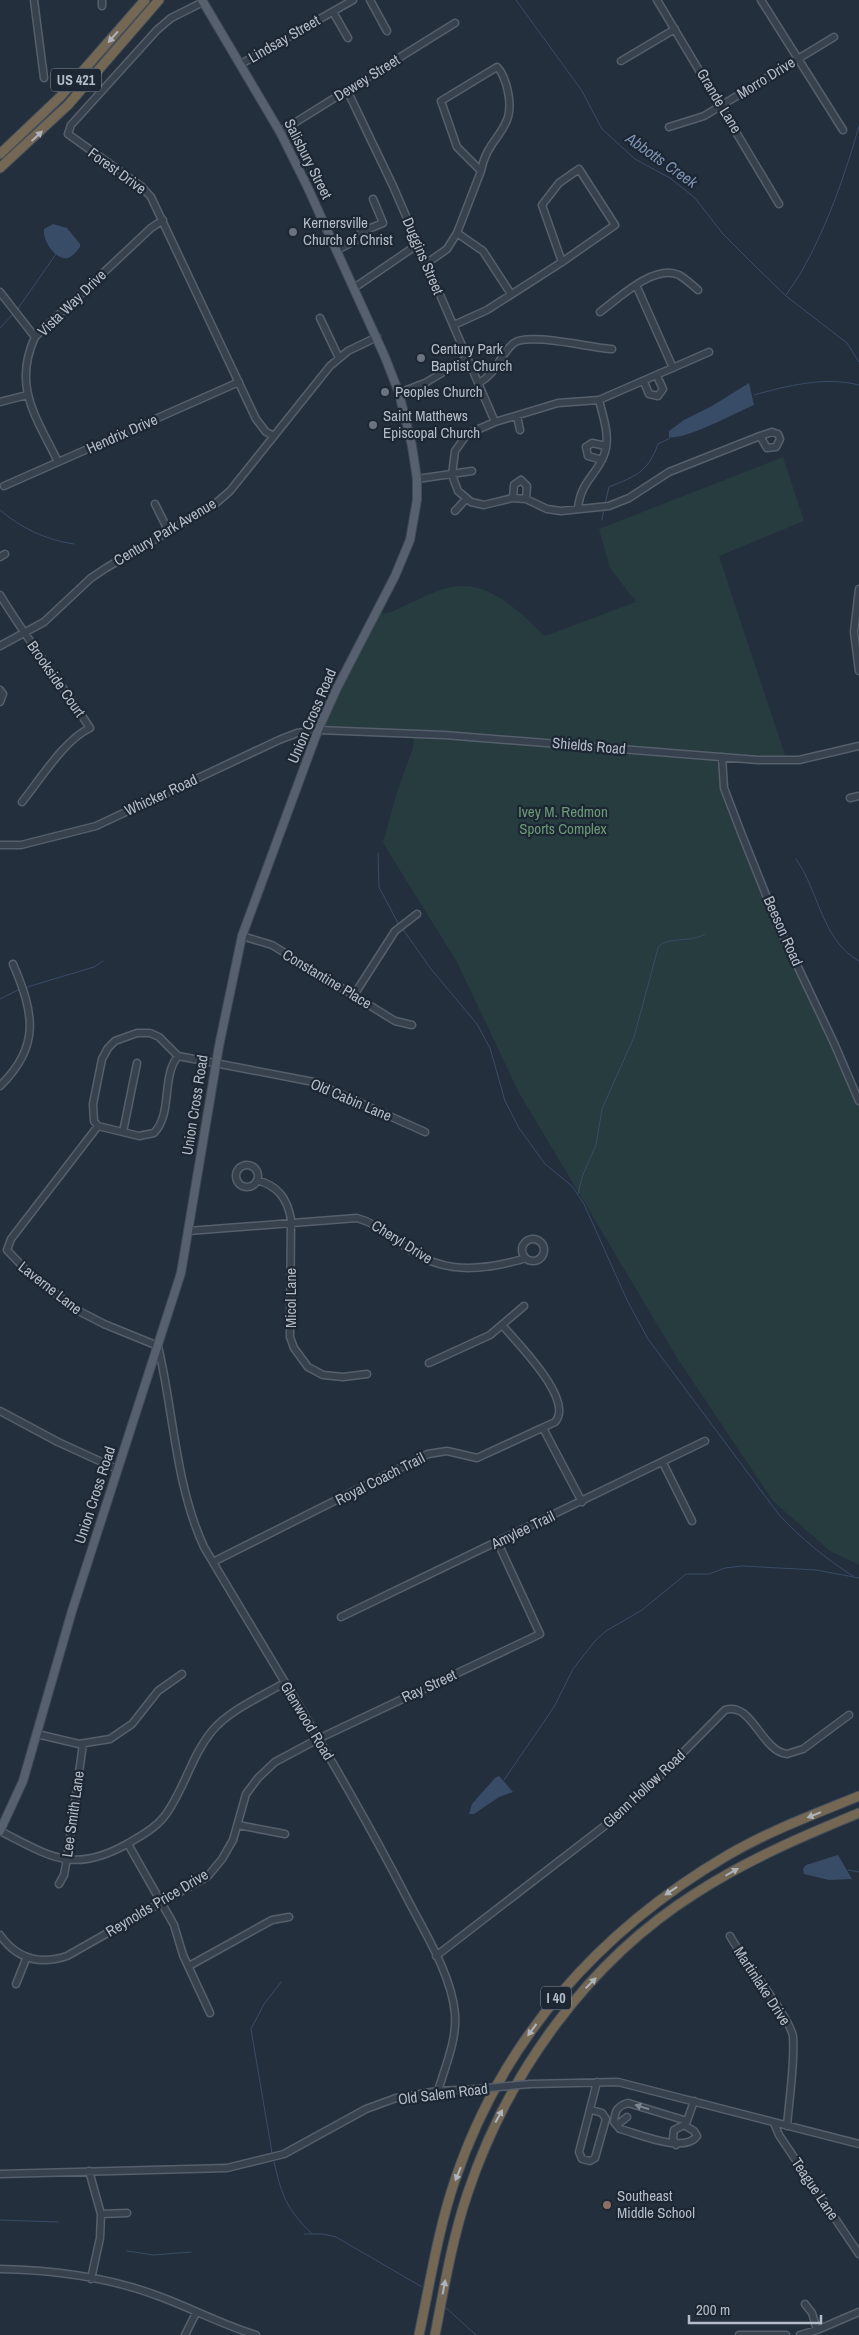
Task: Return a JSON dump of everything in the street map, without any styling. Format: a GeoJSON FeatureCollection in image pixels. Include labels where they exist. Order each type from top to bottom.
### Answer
{"type":"FeatureCollection","features":[{"type":"Feature","properties":{"kind":"highway","name":"US 421"},"geometry":{"type":"LineString","coordinates":[[0,154],[60,97],[145,0]]}},
{"type":"Feature","properties":{"kind":"highway","name":"US 421"},"geometry":{"type":"LineString","coordinates":[[0,168],[68,105],[159,0]]}},
{"type":"Feature","properties":{"kind":"highway","name":"I 40"},"geometry":{"type":"LineString","coordinates":[[419,2335],[436,2251],[455,2180],[479,2122],[518,2050],[560,1992],[610,1939],[666,1894],[730,1854],[859,1796]]}},
{"type":"Feature","properties":{"kind":"highway","name":"I 40"},"geometry":{"type":"LineString","coordinates":[[435,2335],[448,2269],[467,2196],[495,2124],[533,2056],[581,1993],[636,1938],[695,1893],[762,1855],[859,1813]]}},
{"type":"Feature","properties":{"kind":"main road","name":"Salisbury Street"},"geometry":{"type":"LineString","coordinates":[[203,1],[280,132],[307,186],[377,337],[399,394]]}},
{"type":"Feature","properties":{"kind":"main road","name":"Union Cross Road"},"geometry":{"type":"LineString","coordinates":[[0,1831],[23,1781],[72,1611],[181,1273],[216,1062],[242,936],[318,730],[396,576],[410,540],[414,520],[417,479],[412,446],[399,394]]}},
{"type":"Feature","properties":{"kind":"street"},"geometry":{"type":"LineString","coordinates":[[34,0],[44,78]]}},
{"type":"Feature","properties":{"kind":"street","name":"Lindsay Street"},"geometry":{"type":"LineString","coordinates":[[241,64],[353,0]]}},
{"type":"Feature","properties":{"kind":"street"},"geometry":{"type":"LineString","coordinates":[[370,0],[386,31]]}},
{"type":"Feature","properties":{"kind":"street","name":"Grande Lane"},"geometry":{"type":"LineString","coordinates":[[657,0],[779,204]]}},
{"type":"Feature","properties":{"kind":"street"},"geometry":{"type":"LineString","coordinates":[[761,0],[843,130]]}},
{"type":"Feature","properties":{"kind":"street","name":"Forest Drive"},"geometry":{"type":"LineString","coordinates":[[203,1],[171,18],[157,30],[68,130],[69,136],[142,187],[151,197],[259,425],[274,436]]}},
{"type":"Feature","properties":{"kind":"street"},"geometry":{"type":"LineString","coordinates":[[333,12],[348,38]]}},
{"type":"Feature","properties":{"kind":"street","name":"Dewey Street"},"geometry":{"type":"LineString","coordinates":[[280,132],[455,23]]}},
{"type":"Feature","properties":{"kind":"street"},"geometry":{"type":"LineString","coordinates":[[620,61],[675,29]]}},
{"type":"Feature","properties":{"kind":"street","name":"Morro Drive"},"geometry":{"type":"LineString","coordinates":[[669,127],[704,116],[834,37]]}},
{"type":"Feature","properties":{"kind":"street"},"geometry":{"type":"LineString","coordinates":[[426,263],[447,249],[458,233],[481,171],[483,161],[507,122],[511,110],[504,81],[497,67],[440,101],[457,147],[481,171]]}},
{"type":"Feature","properties":{"kind":"street","name":"Duggins Street"},"geometry":{"type":"LineString","coordinates":[[347,90],[393,186],[495,422]]}},
{"type":"Feature","properties":{"kind":"street"},"geometry":{"type":"LineString","coordinates":[[454,325],[487,310],[562,262],[615,225],[579,169],[559,183],[542,205],[562,262]]}},
{"type":"Feature","properties":{"kind":"street"},"geometry":{"type":"LineString","coordinates":[[336,250],[364,236],[362,232],[364,230],[384,223],[373,199]]}},
{"type":"Feature","properties":{"kind":"street","name":"Vista Way Drive"},"geometry":{"type":"LineString","coordinates":[[58,462],[27,395],[24,379],[26,363],[35,337],[151,228],[162,220]]}},
{"type":"Feature","properties":{"kind":"street"},"geometry":{"type":"LineString","coordinates":[[458,233],[483,251],[511,294]]}},
{"type":"Feature","properties":{"kind":"street"},"geometry":{"type":"LineString","coordinates":[[354,288],[414,247]]}},
{"type":"Feature","properties":{"kind":"street"},"geometry":{"type":"LineString","coordinates":[[600,312],[636,285],[656,274],[668,273],[680,276],[698,290]]}},
{"type":"Feature","properties":{"kind":"street"},"geometry":{"type":"LineString","coordinates":[[636,285],[673,368]]}},
{"type":"Feature","properties":{"kind":"street"},"geometry":{"type":"LineString","coordinates":[[1,296],[35,337]]}},
{"type":"Feature","properties":{"kind":"street"},"geometry":{"type":"LineString","coordinates":[[320,318],[339,358]]}},
{"type":"Feature","properties":{"kind":"street","name":"Century Park Avenue"},"geometry":{"type":"LineString","coordinates":[[0,646],[44,622],[91,578],[106,568],[215,504],[230,490],[321,376],[339,358],[377,337]]}},
{"type":"Feature","properties":{"kind":"street"},"geometry":{"type":"LineString","coordinates":[[479,383],[492,374],[513,344],[522,339],[532,338],[585,347],[612,349]]}},
{"type":"Feature","properties":{"kind":"street"},"geometry":{"type":"LineString","coordinates":[[709,352],[599,400],[558,403],[495,422],[472,432],[459,444],[455,451],[452,475],[458,491],[474,504],[484,505],[513,498],[526,499],[554,510],[618,503],[669,472],[760,436]]}},
{"type":"Feature","properties":{"kind":"street"},"geometry":{"type":"LineString","coordinates":[[399,394],[425,383],[467,358]]}},
{"type":"Feature","properties":{"kind":"street"},"geometry":{"type":"LineString","coordinates":[[644,382],[650,394],[658,396],[663,389],[657,376]]}},
{"type":"Feature","properties":{"kind":"street","name":"Hendrix Drive"},"geometry":{"type":"LineString","coordinates":[[4,486],[240,382]]}},
{"type":"Feature","properties":{"kind":"street"},"geometry":{"type":"LineString","coordinates":[[0,402],[27,395]]}},
{"type":"Feature","properties":{"kind":"street"},"geometry":{"type":"LineString","coordinates":[[578,508],[579,496],[586,480],[602,460],[606,446],[607,432],[599,400]]}},
{"type":"Feature","properties":{"kind":"street"},"geometry":{"type":"LineString","coordinates":[[516,416],[520,430]]}},
{"type":"Feature","properties":{"kind":"street"},"geometry":{"type":"LineString","coordinates":[[602,460],[588,456],[586,448],[592,443],[606,446]]}},
{"type":"Feature","properties":{"kind":"street"},"geometry":{"type":"LineString","coordinates":[[417,479],[472,471]]}},
{"type":"Feature","properties":{"kind":"street"},"geometry":{"type":"LineString","coordinates":[[513,498],[514,484],[521,480],[527,486],[526,499]]}},
{"type":"Feature","properties":{"kind":"street"},"geometry":{"type":"LineString","coordinates":[[455,510],[466,499]]}},
{"type":"Feature","properties":{"kind":"street"},"geometry":{"type":"LineString","coordinates":[[155,504],[169,532]]}},
{"type":"Feature","properties":{"kind":"street"},"geometry":{"type":"LineString","coordinates":[[859,589],[854,632],[859,671]]}},
{"type":"Feature","properties":{"kind":"street","name":"Brookside Court"},"geometry":{"type":"LineString","coordinates":[[0,595],[23,633],[58,677],[90,728],[83,731],[69,744],[22,802]]}},
{"type":"Feature","properties":{"kind":"street"},"geometry":{"type":"LineString","coordinates":[[0,690],[2,694],[0,702]]}},
{"type":"Feature","properties":{"kind":"street","name":"Shields Road"},"geometry":{"type":"LineString","coordinates":[[318,730],[450,735],[722,757],[792,760],[859,746]]}},
{"type":"Feature","properties":{"kind":"street","name":"Whicker Road"},"geometry":{"type":"LineString","coordinates":[[0,845],[21,845],[96,826],[289,736],[318,730]]}},
{"type":"Feature","properties":{"kind":"street","name":"Beeson Road"},"geometry":{"type":"LineString","coordinates":[[722,757],[724,788],[742,835],[778,925],[834,1042],[859,1101]]}},
{"type":"Feature","properties":{"kind":"street"},"geometry":{"type":"LineString","coordinates":[[850,798],[859,796]]}},
{"type":"Feature","properties":{"kind":"street"},"geometry":{"type":"LineString","coordinates":[[354,996],[395,931],[417,914]]}},
{"type":"Feature","properties":{"kind":"street","name":"Constantine Place"},"geometry":{"type":"LineString","coordinates":[[242,936],[272,945],[395,1020],[412,1024]]}},
{"type":"Feature","properties":{"kind":"street"},"geometry":{"type":"LineString","coordinates":[[0,1086],[24,1056],[32,1027],[26,992],[13,964]]}},
{"type":"Feature","properties":{"kind":"street"},"geometry":{"type":"LineString","coordinates":[[137,1033],[150,1033],[166,1042],[178,1056],[171,1073],[159,1128],[146,1136],[98,1126],[93,1115],[97,1083],[102,1059],[108,1048],[115,1041],[137,1033]]}},
{"type":"Feature","properties":{"kind":"street","name":"Old Cabin Lane"},"geometry":{"type":"LineString","coordinates":[[178,1056],[314,1082],[425,1132]]}},
{"type":"Feature","properties":{"kind":"street"},"geometry":{"type":"LineString","coordinates":[[123,1132],[137,1063]]}},
{"type":"Feature","properties":{"kind":"street","name":"Laverne Lane"},"geometry":{"type":"LineString","coordinates":[[98,1126],[10,1239],[6,1250],[26,1270],[75,1309],[104,1324],[158,1346]]}},
{"type":"Feature","properties":{"kind":"street","name":"Micol Lane"},"geometry":{"type":"LineString","coordinates":[[258,1180],[269,1183],[282,1195],[288,1204],[291,1222],[290,1337],[294,1348],[308,1368],[323,1375],[343,1377],[367,1374]]}},
{"type":"Feature","properties":{"kind":"street","name":"Cheryl Drive"},"geometry":{"type":"LineString","coordinates":[[188,1231],[357,1218],[377,1225],[409,1250],[426,1260],[449,1267],[487,1267],[525,1258]]}},
{"type":"Feature","properties":{"kind":"street"},"geometry":{"type":"LineString","coordinates":[[429,1363],[490,1335],[503,1326],[524,1306]]}},
{"type":"Feature","properties":{"kind":"street","name":"Royal Coach Trail"},"geometry":{"type":"LineString","coordinates":[[213,1562],[428,1454],[447,1451],[476,1458],[543,1428],[560,1417],[560,1409],[555,1397],[538,1365],[503,1326]]}},
{"type":"Feature","properties":{"kind":"street","name":"Glenwood Road"},"geometry":{"type":"LineString","coordinates":[[158,1346],[186,1500],[197,1531],[213,1562],[284,1683],[368,1822],[436,1956],[450,1990],[455,2014],[454,2036],[438,2091]]}},
{"type":"Feature","properties":{"kind":"street"},"geometry":{"type":"LineString","coordinates":[[0,1411],[58,1442],[117,1469]]}},
{"type":"Feature","properties":{"kind":"street"},"geometry":{"type":"LineString","coordinates":[[543,1428],[582,1502]]}},
{"type":"Feature","properties":{"kind":"street","name":"Amylee Trail"},"geometry":{"type":"LineString","coordinates":[[341,1617],[498,1543],[705,1441]]}},
{"type":"Feature","properties":{"kind":"street"},"geometry":{"type":"LineString","coordinates":[[663,1463],[692,1521]]}},
{"type":"Feature","properties":{"kind":"street","name":"Ray Street"},"geometry":{"type":"LineString","coordinates":[[318,1739],[540,1634],[498,1543]]}},
{"type":"Feature","properties":{"kind":"street"},"geometry":{"type":"LineString","coordinates":[[37,1734],[66,1742],[83,1744],[104,1741],[122,1732],[137,1720],[158,1691],[182,1674]]}},
{"type":"Feature","properties":{"kind":"street"},"geometry":{"type":"LineString","coordinates":[[0,1831],[43,1853],[67,1859],[95,1859],[110,1854],[150,1831],[164,1818],[176,1799],[200,1748],[218,1724],[284,1683]]}},
{"type":"Feature","properties":{"kind":"street","name":"Glenn Hollow Road"},"geometry":{"type":"LineString","coordinates":[[436,1956],[611,1822],[651,1785],[725,1710],[732,1709],[744,1714],[771,1746],[787,1754],[802,1749],[849,1716]]}},
{"type":"Feature","properties":{"kind":"street","name":"Reynolds Price Drive"},"geometry":{"type":"LineString","coordinates":[[26,1959],[47,1961],[66,1956],[208,1876],[229,1848],[238,1825],[244,1800],[258,1778],[276,1762],[318,1739]]}},
{"type":"Feature","properties":{"kind":"street","name":"Lee Smith Lane"},"geometry":{"type":"LineString","coordinates":[[59,1884],[64,1875],[67,1859],[83,1744]]}},
{"type":"Feature","properties":{"kind":"street"},"geometry":{"type":"LineString","coordinates":[[238,1825],[285,1834]]}},
{"type":"Feature","properties":{"kind":"street"},"geometry":{"type":"LineString","coordinates":[[128,1844],[174,1926],[188,1966],[210,2013]]}},
{"type":"Feature","properties":{"kind":"street"},"geometry":{"type":"LineString","coordinates":[[188,1966],[272,1920],[289,1917]]}},
{"type":"Feature","properties":{"kind":"street"},"geometry":{"type":"LineString","coordinates":[[0,1936],[12,1950],[26,1959],[16,1984]]}},
{"type":"Feature","properties":{"kind":"street","name":"Martinlake Drive"},"geometry":{"type":"LineString","coordinates":[[730,1936],[740,1955],[778,2008],[793,2036],[787,2126]]}},
{"type":"Feature","properties":{"kind":"street"},"geometry":{"type":"LineString","coordinates":[[592,2110],[602,2114],[606,2119],[595,2158],[590,2161],[582,2159],[579,2152],[592,2110],[597,2082]]}},
{"type":"Feature","properties":{"kind":"street","name":"Old Salem Road"},"geometry":{"type":"LineString","coordinates":[[0,2174],[227,2168],[284,2154],[366,2110],[396,2098],[438,2091],[530,2084],[597,2082],[628,2084],[859,2144]]}},
{"type":"Feature","properties":{"kind":"street"},"geometry":{"type":"LineString","coordinates":[[676,2144],[673,2138],[674,2130],[686,2123],[694,2100]]}},
{"type":"Feature","properties":{"kind":"street"},"geometry":{"type":"LineString","coordinates":[[628,2103],[686,2123],[697,2136],[686,2145],[676,2144],[620,2129],[614,2122],[615,2111],[621,2105],[628,2103]]}},
{"type":"Feature","properties":{"kind":"street"},"geometry":{"type":"LineString","coordinates":[[617,2125],[627,2117]]}},
{"type":"Feature","properties":{"kind":"street","name":"Teague Lane"},"geometry":{"type":"LineString","coordinates":[[774,2123],[778,2135],[859,2254]]}},
{"type":"Feature","properties":{"kind":"street","name":"Old Salem Road"},"geometry":{"type":"LineString","coordinates":[[0,2170],[33,2172]]}},
{"type":"Feature","properties":{"kind":"street"},"geometry":{"type":"LineString","coordinates":[[89,2171],[101,2214],[100,2238],[91,2279]]}},
{"type":"Feature","properties":{"kind":"street"},"geometry":{"type":"LineString","coordinates":[[101,2214],[127,2213]]}},
{"type":"Feature","properties":{"kind":"street"},"geometry":{"type":"LineString","coordinates":[[0,2269],[38,2271],[91,2279],[162,2297],[196,2313],[256,2335]]}},
{"type":"Feature","properties":{"kind":"street"},"geometry":{"type":"LineString","coordinates":[[806,2304],[812,2313],[817,2330]]}},
{"type":"Feature","properties":{"kind":"street"},"geometry":{"type":"LineString","coordinates":[[800,2335],[817,2330],[859,2312]]}},
{"type":"Feature","properties":{"kind":"street"},"geometry":{"type":"LineString","coordinates":[[185,2335],[196,2313]]}},
{"type":"Feature","properties":{"kind":"street"},"geometry":{"type":"LineString","coordinates":[[740,2335],[786,2335]]}},
{"type":"Feature","properties":{"kind":"green space","name":"Ivey M. Redmon Sports Complex"},"geometry":{"type":"Polygon","coordinates":[[[783,457],[804,521],[719,556],[787,761],[723,757],[723,776],[778,925],[859,1101],[859,1565],[830,1551],[773,1501],[679,1361],[518,1091],[457,962],[383,843],[397,792],[413,748],[414,734],[318,730],[377,612],[390,612],[445,589],[460,586],[472,587],[496,595],[507,602],[545,636],[636,602],[610,568],[599,529],[783,457]]]}},
{"type":"Feature","properties":{"kind":"water"},"geometry":{"type":"Polygon","coordinates":[[[53,224],[67,228],[80,244],[80,247],[72,256],[63,258],[58,256],[47,243],[44,229],[53,224]]]}},
{"type":"Feature","properties":{"kind":"water"},"geometry":{"type":"Polygon","coordinates":[[[749,383],[754,405],[698,430],[677,437],[669,437],[669,431],[684,420],[712,406],[749,383]]]}},
{"type":"Feature","properties":{"kind":"water"},"geometry":{"type":"Polygon","coordinates":[[[499,1776],[513,1792],[499,1797],[474,1814],[469,1814],[472,1804],[499,1776]]]}},
{"type":"Feature","properties":{"kind":"water"},"geometry":{"type":"Polygon","coordinates":[[[838,1855],[852,1879],[829,1880],[804,1874],[803,1869],[806,1865],[838,1855]]]}},
{"type":"Feature","properties":{"kind":"waterway","name":"Abbotts Creek"},"geometry":{"type":"LineString","coordinates":[[516,0],[582,91],[602,129],[635,159],[670,178],[695,198],[723,234],[786,296],[847,343],[859,362]]}},
{"type":"Feature","properties":{"kind":"waterway"},"geometry":{"type":"LineString","coordinates":[[786,295],[803,269],[828,217],[842,181],[859,126]]}},
{"type":"Feature","properties":{"kind":"waterway"},"geometry":{"type":"LineString","coordinates":[[17,310],[56,254]]}},
{"type":"Feature","properties":{"kind":"waterway"},"geometry":{"type":"LineString","coordinates":[[0,328],[14,313]]}},
{"type":"Feature","properties":{"kind":"waterway"},"geometry":{"type":"LineString","coordinates":[[754,395],[806,383],[846,382],[859,385]]}},
{"type":"Feature","properties":{"kind":"waterway"},"geometry":{"type":"LineString","coordinates":[[605,504],[609,487],[627,480],[640,472],[650,461],[658,444],[670,438]]}},
{"type":"Feature","properties":{"kind":"waterway"},"geometry":{"type":"LineString","coordinates":[[602,520],[604,508]]}},
{"type":"Feature","properties":{"kind":"waterway"},"geometry":{"type":"LineString","coordinates":[[0,510],[34,532],[54,540],[74,544]]}},
{"type":"Feature","properties":{"kind":"waterway"},"geometry":{"type":"LineString","coordinates":[[378,853],[379,887],[399,925]]}},
{"type":"Feature","properties":{"kind":"waterway"},"geometry":{"type":"LineString","coordinates":[[796,859],[837,941],[859,961]]}},
{"type":"Feature","properties":{"kind":"waterway"},"geometry":{"type":"LineString","coordinates":[[402,928],[431,969],[477,1024],[490,1048],[505,1101],[519,1128],[545,1164],[572,1186],[584,1204],[627,1300],[648,1339],[780,1516],[833,1563],[853,1576]]}},
{"type":"Feature","properties":{"kind":"waterway"},"geometry":{"type":"LineString","coordinates":[[578,1194],[582,1177],[596,1145],[602,1109],[634,1037],[658,948],[666,942],[700,937],[705,934]]}},
{"type":"Feature","properties":{"kind":"waterway"},"geometry":{"type":"LineString","coordinates":[[24,988],[94,967],[103,961]]}},
{"type":"Feature","properties":{"kind":"waterway"},"geometry":{"type":"LineString","coordinates":[[0,999],[20,989]]}},
{"type":"Feature","properties":{"kind":"waterway"},"geometry":{"type":"LineString","coordinates":[[504,1780],[554,1707],[573,1669],[595,1641],[606,1631],[642,1610],[686,1574],[709,1574],[725,1568],[742,1566],[816,1570],[859,1578]]}},
{"type":"Feature","properties":{"kind":"waterway"},"geometry":{"type":"LineString","coordinates":[[848,1870],[859,1872]]}},
{"type":"Feature","properties":{"kind":"waterway"},"geometry":{"type":"LineString","coordinates":[[272,2153],[251,2029],[264,2004],[281,1982]]}},
{"type":"Feature","properties":{"kind":"waterway"},"geometry":{"type":"LineString","coordinates":[[274,2162],[290,2209],[311,2233]]}},
{"type":"Feature","properties":{"kind":"waterway"},"geometry":{"type":"LineString","coordinates":[[0,2220],[58,2222]]}},
{"type":"Feature","properties":{"kind":"waterway"},"geometry":{"type":"LineString","coordinates":[[304,2234],[323,2234],[336,2237],[422,2287]]}},
{"type":"Feature","properties":{"kind":"waterway"},"geometry":{"type":"LineString","coordinates":[[127,2251],[154,2255],[191,2252]]}},
{"type":"Feature","properties":{"kind":"waterway"},"geometry":{"type":"LineString","coordinates":[[444,2306],[476,2335]]}},
{"type":"Feature","properties":{"kind":"place","name":"Kernersville Church of Christ"},"geometry":{"type":"Point","coordinates":[293,232]}},
{"type":"Feature","properties":{"kind":"place","name":"Century Park Baptist Church"},"geometry":{"type":"Point","coordinates":[421,358]}},
{"type":"Feature","properties":{"kind":"place","name":"Peoples Church"},"geometry":{"type":"Point","coordinates":[385,392]}},
{"type":"Feature","properties":{"kind":"place","name":"Saint Matthews Episcopal Church"},"geometry":{"type":"Point","coordinates":[373,425]}},
{"type":"Feature","properties":{"kind":"place","name":"Southeast Middle School"},"geometry":{"type":"Point","coordinates":[607,2205]}}]}
